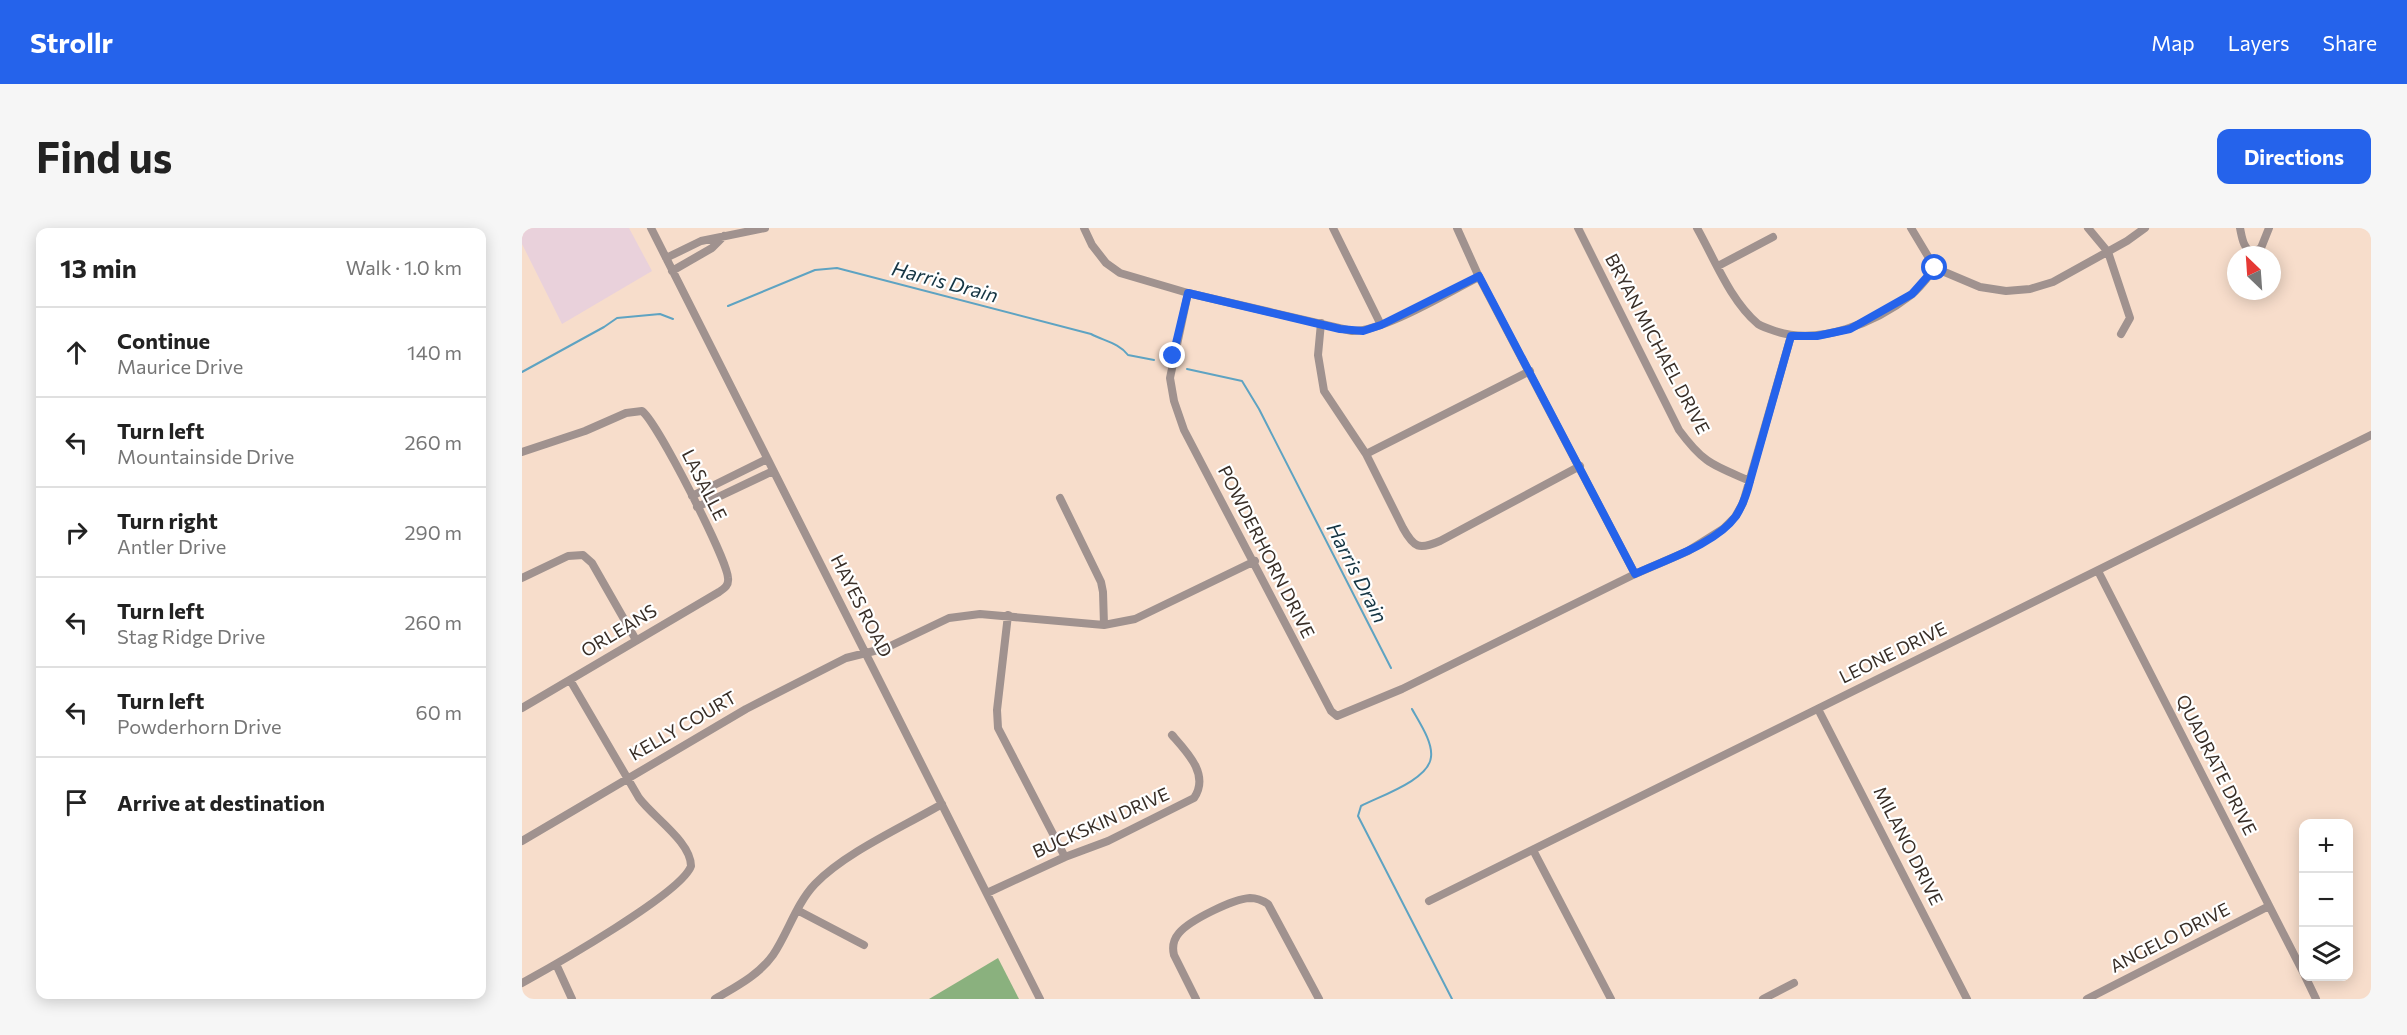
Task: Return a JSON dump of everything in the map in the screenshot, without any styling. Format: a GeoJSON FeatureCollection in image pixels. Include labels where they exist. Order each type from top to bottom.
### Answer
{"type":"FeatureCollection","features":[{"type":"Feature","properties":{"kind":"street","name":"HAYES ROAD"},"geometry":{"type":"LineString","coordinates":[[651,228],[1040,999]]}},
{"type":"Feature","properties":{"kind":"street"},"geometry":{"type":"LineString","coordinates":[[666,258],[701,241],[765,228]]}},
{"type":"Feature","properties":{"kind":"street"},"geometry":{"type":"LineString","coordinates":[[1083,228],[1092,245],[1106,263],[1120,273],[1188,293],[1352,331],[1363,331],[1381,325],[1479,276]]}},
{"type":"Feature","properties":{"kind":"street"},"geometry":{"type":"LineString","coordinates":[[1333,228],[1381,325]]}},
{"type":"Feature","properties":{"kind":"street"},"geometry":{"type":"LineString","coordinates":[[1457,228],[1479,276],[1635,574],[1688,551],[1723,529],[1735,517],[1743,503],[1750,481],[1791,336]]}},
{"type":"Feature","properties":{"kind":"street","name":"BRYAN MICHAEL DRIVE"},"geometry":{"type":"LineString","coordinates":[[1578,228],[1679,430],[1695,451],[1709,464],[1750,481]]}},
{"type":"Feature","properties":{"kind":"street"},"geometry":{"type":"LineString","coordinates":[[1697,228],[1744,310],[1761,326],[1791,336],[1817,336],[1850,329],[1912,294],[1935,268]]}},
{"type":"Feature","properties":{"kind":"street"},"geometry":{"type":"LineString","coordinates":[[1911,228],[1935,268],[1980,287],[2006,291],[2030,289],[2053,282],[2108,252],[2145,228]]}},
{"type":"Feature","properties":{"kind":"street"},"geometry":{"type":"LineString","coordinates":[[2088,228],[2108,252],[2130,318],[2121,334]]}},
{"type":"Feature","properties":{"kind":"street"},"geometry":{"type":"LineString","coordinates":[[2240,228],[2245,246],[2253,253],[2261,248],[2269,228]]}},
{"type":"Feature","properties":{"kind":"street"},"geometry":{"type":"LineString","coordinates":[[672,271],[712,248],[724,236]]}},
{"type":"Feature","properties":{"kind":"street"},"geometry":{"type":"LineString","coordinates":[[1718,266],[1773,237]]}},
{"type":"Feature","properties":{"kind":"street","name":"POWDERHORN DRIVE"},"geometry":{"type":"LineString","coordinates":[[1188,293],[1170,378],[1174,401],[1184,430],[1255,561],[1293,641],[1331,711],[1338,716],[1435,672],[1635,574]]}},
{"type":"Feature","properties":{"kind":"street"},"geometry":{"type":"LineString","coordinates":[[1321,323],[1318,355],[1324,391],[1366,454],[1409,540],[1415,545],[1426,547],[1440,541],[1580,466]]}},
{"type":"Feature","properties":{"kind":"street"},"geometry":{"type":"LineString","coordinates":[[1366,454],[1530,371]]}},
{"type":"Feature","properties":{"kind":"street","name":"LASALLE"},"geometry":{"type":"LineString","coordinates":[[522,452],[585,431],[626,413],[642,411],[654,424],[692,496],[725,564],[729,580]]}},
{"type":"Feature","properties":{"kind":"street","name":"LEONE DRIVE"},"geometry":{"type":"LineString","coordinates":[[1429,901],[2371,435]]}},
{"type":"Feature","properties":{"kind":"street"},"geometry":{"type":"LineString","coordinates":[[692,496],[767,459]]}},
{"type":"Feature","properties":{"kind":"street"},"geometry":{"type":"LineString","coordinates":[[697,507],[773,471]]}},
{"type":"Feature","properties":{"kind":"street"},"geometry":{"type":"LineString","coordinates":[[1060,498],[1101,582],[1104,625]]}},
{"type":"Feature","properties":{"kind":"street"},"geometry":{"type":"LineString","coordinates":[[522,579],[568,556],[583,555],[592,563],[636,640]]}},
{"type":"Feature","properties":{"kind":"street","name":"KELLY COURT"},"geometry":{"type":"LineString","coordinates":[[522,841],[746,709],[801,683],[846,658],[886,648],[954,616],[1008,615],[1104,625],[1135,619],[1255,561]]}},
{"type":"Feature","properties":{"kind":"street","name":"QUADRATE DRIVE"},"geometry":{"type":"LineString","coordinates":[[2098,571],[2299,965]]}},
{"type":"Feature","properties":{"kind":"street","name":"ORLEANS"},"geometry":{"type":"LineString","coordinates":[[522,708],[719,592],[727,586],[729,580]]}},
{"type":"Feature","properties":{"kind":"street"},"geometry":{"type":"LineString","coordinates":[[1008,615],[996,710],[998,728],[1065,857]]}},
{"type":"Feature","properties":{"kind":"street"},"geometry":{"type":"LineString","coordinates":[[522,983],[556,964],[669,891],[691,869],[691,858],[685,845],[646,807],[626,778],[570,680]]}},
{"type":"Feature","properties":{"kind":"street","name":"MILANO DRIVE"},"geometry":{"type":"LineString","coordinates":[[1818,709],[1967,999]]}},
{"type":"Feature","properties":{"kind":"street","name":"BUCKSKIN DRIVE"},"geometry":{"type":"LineString","coordinates":[[987,892],[1065,857],[1108,841],[1194,798],[1200,783],[1196,767],[1187,751],[1172,735]]}},
{"type":"Feature","properties":{"kind":"street"},"geometry":{"type":"LineString","coordinates":[[715,999],[748,978],[769,960],[813,886],[832,869],[942,804]]}},
{"type":"Feature","properties":{"kind":"street"},"geometry":{"type":"LineString","coordinates":[[1533,850],[1611,999]]}},
{"type":"Feature","properties":{"kind":"street"},"geometry":{"type":"LineString","coordinates":[[1196,999],[1172,948],[1179,932],[1217,909],[1240,900],[1260,899],[1268,904],[1277,918],[1319,999]]}},
{"type":"Feature","properties":{"kind":"street","name":"ANGELO DRIVE"},"geometry":{"type":"LineString","coordinates":[[2087,999],[2269,906]]}},
{"type":"Feature","properties":{"kind":"street"},"geometry":{"type":"LineString","coordinates":[[797,910],[864,945]]}},
{"type":"Feature","properties":{"kind":"street"},"geometry":{"type":"LineString","coordinates":[[556,964],[572,999]]}},
{"type":"Feature","properties":{"kind":"street","name":"QUADRATE DRIVE"},"geometry":{"type":"LineString","coordinates":[[2307,981],[2316,999]]}},
{"type":"Feature","properties":{"kind":"street"},"geometry":{"type":"LineString","coordinates":[[1763,999],[1794,983]]}},
{"type":"Feature","properties":{"kind":"shaded area"},"geometry":{"type":"Polygon","coordinates":[[[522,228],[629,228],[652,271],[562,324],[522,244],[522,228]]]}},
{"type":"Feature","properties":{"kind":"green space"},"geometry":{"type":"Polygon","coordinates":[[[998,958],[1019,999],[929,999],[998,958]]]}},
{"type":"Feature","properties":{"kind":"waterway","name":"Harris Drain"},"geometry":{"type":"LineString","coordinates":[[728,306],[815,270],[837,268],[1091,334],[1116,345],[1128,355],[1154,360]]}},
{"type":"Feature","properties":{"kind":"waterway","name":"Harris Drain"},"geometry":{"type":"LineString","coordinates":[[522,372],[617,318],[660,314],[673,319]]}},
{"type":"Feature","properties":{"kind":"waterway","name":"Harris Drain"},"geometry":{"type":"LineString","coordinates":[[1187,369],[1242,381],[1259,409],[1391,668]]}},
{"type":"Feature","properties":{"kind":"waterway","name":"Harris Drain"},"geometry":{"type":"LineString","coordinates":[[1412,709],[1430,745],[1431,757],[1428,765],[1413,780],[1361,806],[1358,816],[1452,999]]}},
{"type":"Feature","properties":{"kind":"route"},"geometry":{"type":"LineString","coordinates":[[1173,356],[1188,293],[1340,329],[1363,331],[1381,325],[1479,276],[1635,574],[1688,551],[1723,529],[1735,517],[1743,503],[1750,481],[1791,336],[1817,336],[1850,329],[1892,308],[1912,294],[1935,268]]}}]}
